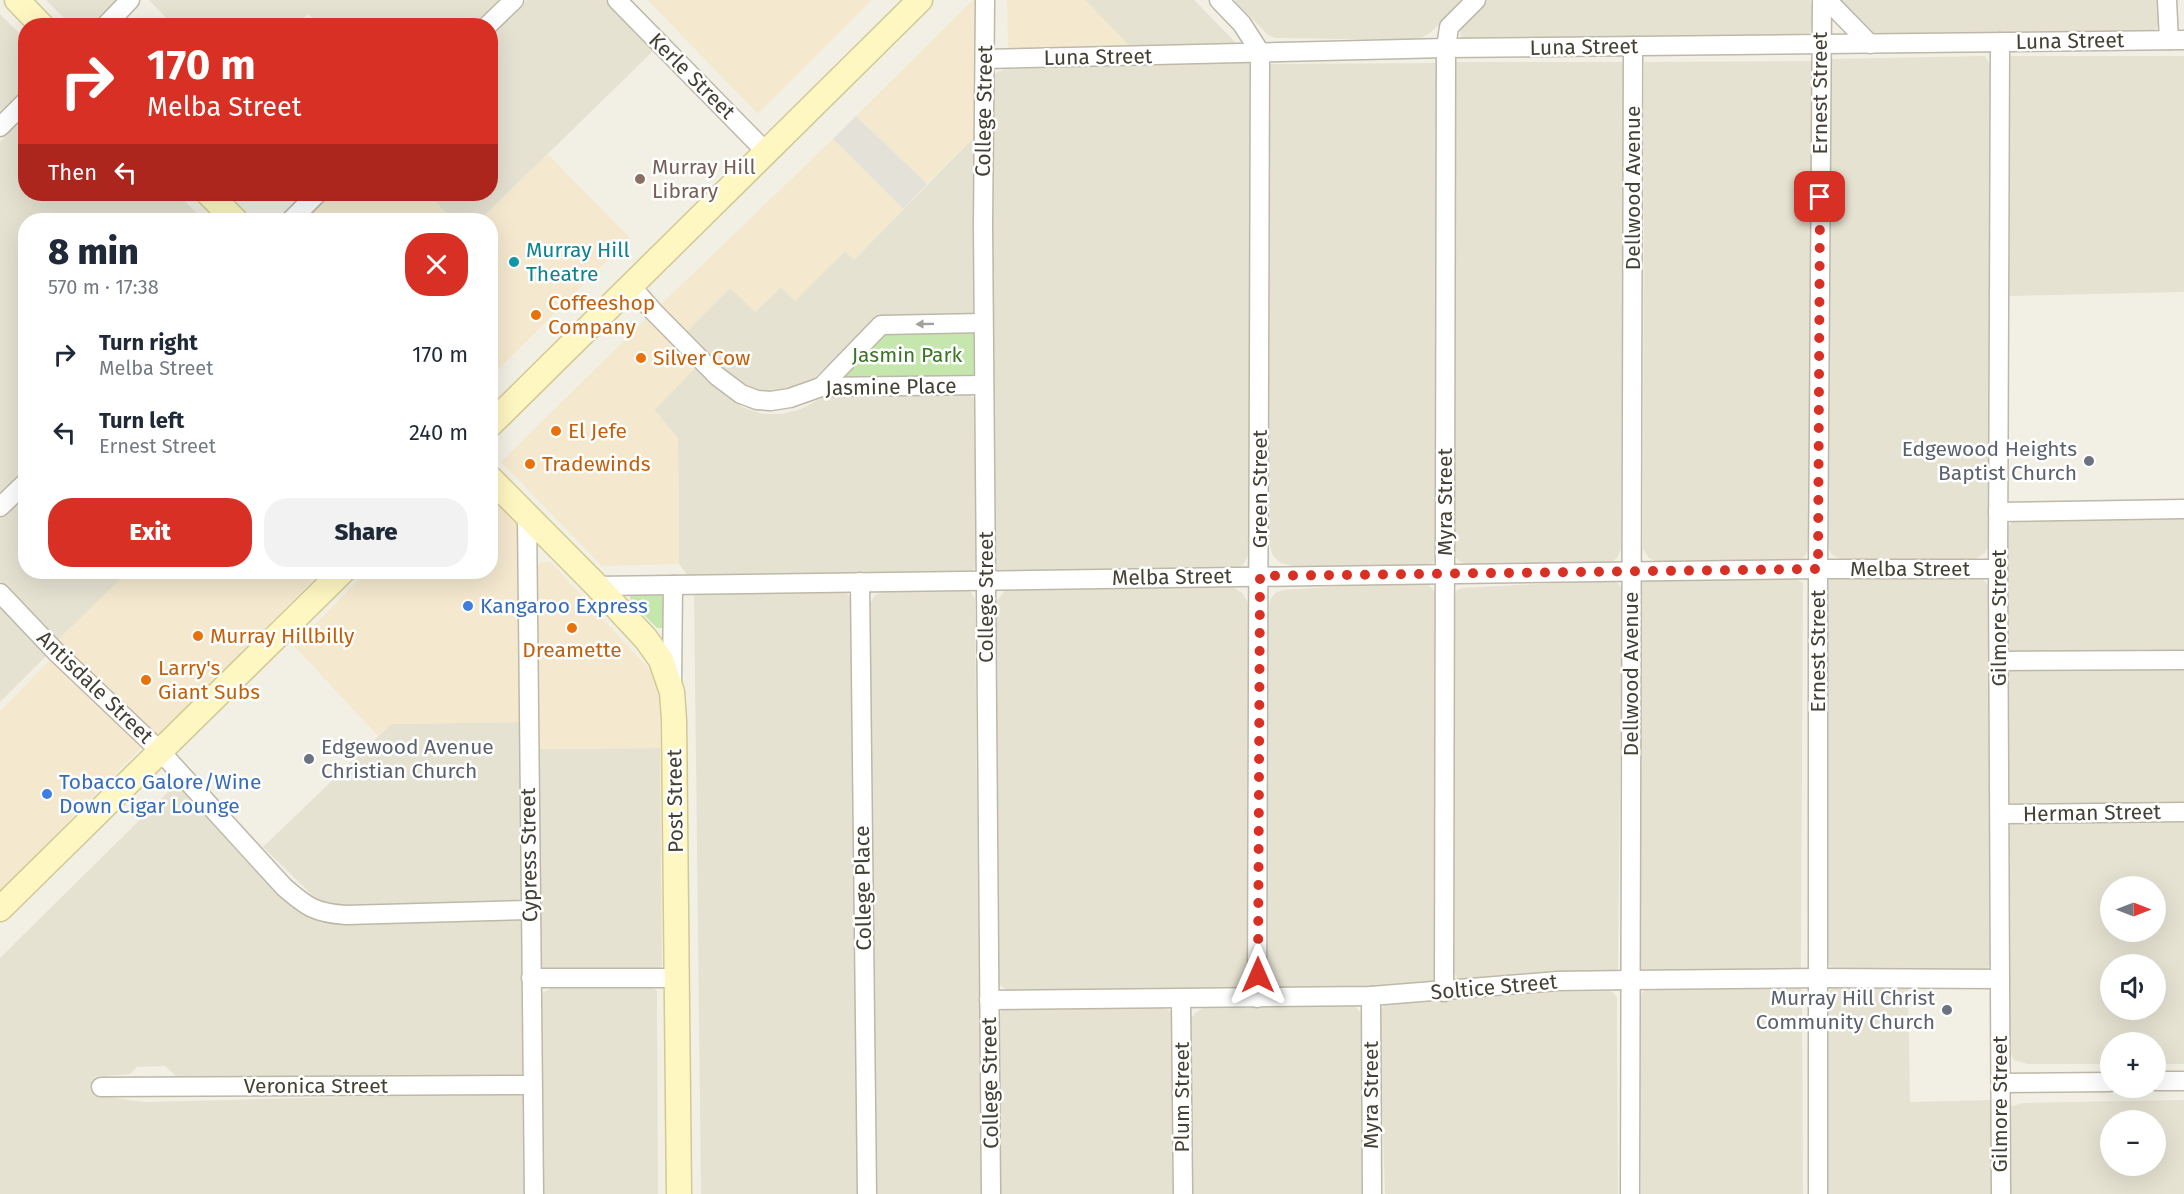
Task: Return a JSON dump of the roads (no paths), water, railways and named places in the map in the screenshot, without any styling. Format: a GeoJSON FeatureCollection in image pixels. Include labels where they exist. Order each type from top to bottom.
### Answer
{"type":"FeatureCollection","features":[{"type":"Feature","properties":{"kind":"main road"},"geometry":{"type":"LineString","coordinates":[[17,0],[34,18]]}},
{"type":"Feature","properties":{"kind":"main road"},"geometry":{"type":"LineString","coordinates":[[498,417],[920,0]]}},
{"type":"Feature","properties":{"kind":"main road"},"geometry":{"type":"LineString","coordinates":[[216,201],[228,213]]}},
{"type":"Feature","properties":{"kind":"main road","name":"Post Street"},"geometry":{"type":"LineString","coordinates":[[498,486],[646,639],[661,660],[672,692],[680,1194]]}},
{"type":"Feature","properties":{"kind":"main road"},"geometry":{"type":"LineString","coordinates":[[0,909],[335,579]]}},
{"type":"Feature","properties":{"kind":"street"},"geometry":{"type":"LineString","coordinates":[[113,18],[130,0]]}},
{"type":"Feature","properties":{"kind":"street"},"geometry":{"type":"LineString","coordinates":[[496,18],[514,0]]}},
{"type":"Feature","properties":{"kind":"street","name":"Kerle Street"},"geometry":{"type":"LineString","coordinates":[[617,0],[766,152]]}},
{"type":"Feature","properties":{"kind":"street","name":"College Street"},"geometry":{"type":"LineString","coordinates":[[985,0],[984,385],[991,1194]]}},
{"type":"Feature","properties":{"kind":"street"},"geometry":{"type":"LineString","coordinates":[[1219,0],[1242,24],[1260,52]]}},
{"type":"Feature","properties":{"kind":"street","name":"Myra Street"},"geometry":{"type":"LineString","coordinates":[[1444,992],[1446,48],[1449,27],[1476,0]]}},
{"type":"Feature","properties":{"kind":"street","name":"Ernest Street"},"geometry":{"type":"LineString","coordinates":[[1818,1194],[1821,0]]}},
{"type":"Feature","properties":{"kind":"street"},"geometry":{"type":"LineString","coordinates":[[1827,0],[1870,44]]}},
{"type":"Feature","properties":{"kind":"street"},"geometry":{"type":"LineString","coordinates":[[2167,0],[2176,40]]}},
{"type":"Feature","properties":{"kind":"street","name":"Luna Street"},"geometry":{"type":"LineString","coordinates":[[985,59],[1446,48],[2176,40]]}},
{"type":"Feature","properties":{"kind":"street","name":"Gilmore Street"},"geometry":{"type":"LineString","coordinates":[[2000,42],[1998,569],[2001,814],[2001,1194]]}},
{"type":"Feature","properties":{"kind":"street","name":"Dellwood Avenue"},"geometry":{"type":"LineString","coordinates":[[1630,1194],[1633,46]]}},
{"type":"Feature","properties":{"kind":"street","name":"Green Street"},"geometry":{"type":"LineString","coordinates":[[1257,998],[1260,52]]}},
{"type":"Feature","properties":{"kind":"street"},"geometry":{"type":"LineString","coordinates":[[0,127],[18,109]]}},
{"type":"Feature","properties":{"kind":"street"},"geometry":{"type":"LineString","coordinates":[[298,213],[310,201]]}},
{"type":"Feature","properties":{"kind":"street","name":"Jasmine Place"},"geometry":{"type":"LineString","coordinates":[[631,286],[717,376],[741,394],[757,400],[771,401],[790,398],[821,387],[984,385]]}},
{"type":"Feature","properties":{"kind":"street"},"geometry":{"type":"LineString","coordinates":[[821,387],[881,325],[984,323]]}},
{"type":"Feature","properties":{"kind":"street"},"geometry":{"type":"LineString","coordinates":[[0,507],[18,490]]}},
{"type":"Feature","properties":{"kind":"street"},"geometry":{"type":"LineString","coordinates":[[1998,512],[2184,509]]}},
{"type":"Feature","properties":{"kind":"street","name":"Cypress Street"},"geometry":{"type":"LineString","coordinates":[[527,516],[534,1194]]}},
{"type":"Feature","properties":{"kind":"street","name":"Melba Street"},"geometry":{"type":"LineString","coordinates":[[597,586],[1818,569],[1998,569]]}},
{"type":"Feature","properties":{"kind":"street","name":"College Place"},"geometry":{"type":"LineString","coordinates":[[860,582],[867,1194]]}},
{"type":"Feature","properties":{"kind":"street"},"geometry":{"type":"LineString","coordinates":[[672,585],[672,692]]}},
{"type":"Feature","properties":{"kind":"street","name":"Antisdale Street"},"geometry":{"type":"LineString","coordinates":[[0,593],[57,652],[160,751],[284,887],[306,906],[329,914],[346,915],[530,910]]}},
{"type":"Feature","properties":{"kind":"street"},"geometry":{"type":"LineString","coordinates":[[1999,661],[2184,660]]}},
{"type":"Feature","properties":{"kind":"street","name":"Herman Street"},"geometry":{"type":"LineString","coordinates":[[2001,814],[2184,812]]}},
{"type":"Feature","properties":{"kind":"street"},"geometry":{"type":"LineString","coordinates":[[531,978],[677,978]]}},
{"type":"Feature","properties":{"kind":"street","name":"Soltice Street"},"geometry":{"type":"LineString","coordinates":[[989,1000],[1181,1000],[1371,996],[1444,992],[1558,981],[1818,978],[2000,979]]}},
{"type":"Feature","properties":{"kind":"street","name":"Myra Street"},"geometry":{"type":"LineString","coordinates":[[1371,996],[1372,1194]]}},
{"type":"Feature","properties":{"kind":"street","name":"Plum Street"},"geometry":{"type":"LineString","coordinates":[[1181,1000],[1183,1194]]}},
{"type":"Feature","properties":{"kind":"street"},"geometry":{"type":"LineString","coordinates":[[2166,1082],[2184,1081]]}},
{"type":"Feature","properties":{"kind":"street"},"geometry":{"type":"LineString","coordinates":[[2001,1083],[2100,1082]]}},
{"type":"Feature","properties":{"kind":"street","name":"Veronica Street"},"geometry":{"type":"LineString","coordinates":[[100,1087],[532,1084]]}},
{"type":"Feature","properties":{"kind":"place","name":"Murray Hill Library"},"geometry":{"type":"Point","coordinates":[640,179]}},
{"type":"Feature","properties":{"kind":"place","name":"Murray Hill Theatre"},"geometry":{"type":"Point","coordinates":[514,262]}},
{"type":"Feature","properties":{"kind":"place","name":"Coffeeshop Company"},"geometry":{"type":"Point","coordinates":[536,315]}},
{"type":"Feature","properties":{"kind":"place","name":"Silver Cow"},"geometry":{"type":"Point","coordinates":[641,358]}},
{"type":"Feature","properties":{"kind":"place","name":"El Jefe"},"geometry":{"type":"Point","coordinates":[556,431]}},
{"type":"Feature","properties":{"kind":"place","name":"Edgewood Heights Baptist Church"},"geometry":{"type":"Point","coordinates":[2089,461]}},
{"type":"Feature","properties":{"kind":"place","name":"Tradewinds"},"geometry":{"type":"Point","coordinates":[530,464]}},
{"type":"Feature","properties":{"kind":"place","name":"Kangaroo Express"},"geometry":{"type":"Point","coordinates":[468,606]}},
{"type":"Feature","properties":{"kind":"place","name":"Dreamette"},"geometry":{"type":"Point","coordinates":[572,628]}},
{"type":"Feature","properties":{"kind":"place","name":"Murray Hillbilly"},"geometry":{"type":"Point","coordinates":[198,636]}},
{"type":"Feature","properties":{"kind":"place","name":"Larry's Giant Subs"},"geometry":{"type":"Point","coordinates":[146,680]}},
{"type":"Feature","properties":{"kind":"place","name":"Edgewood Avenue Christian Church"},"geometry":{"type":"Point","coordinates":[309,759]}},
{"type":"Feature","properties":{"kind":"place","name":"Tobacco Galore/Wine Down Cigar Lounge"},"geometry":{"type":"Point","coordinates":[47,794]}},
{"type":"Feature","properties":{"kind":"place","name":"Murray Hill Christ Community Church"},"geometry":{"type":"Point","coordinates":[1947,1010]}},
{"type":"Feature","properties":{"kind":"park label","name":"Jasmin Park"},"geometry":{"type":"Point","coordinates":[907,355]}}]}
